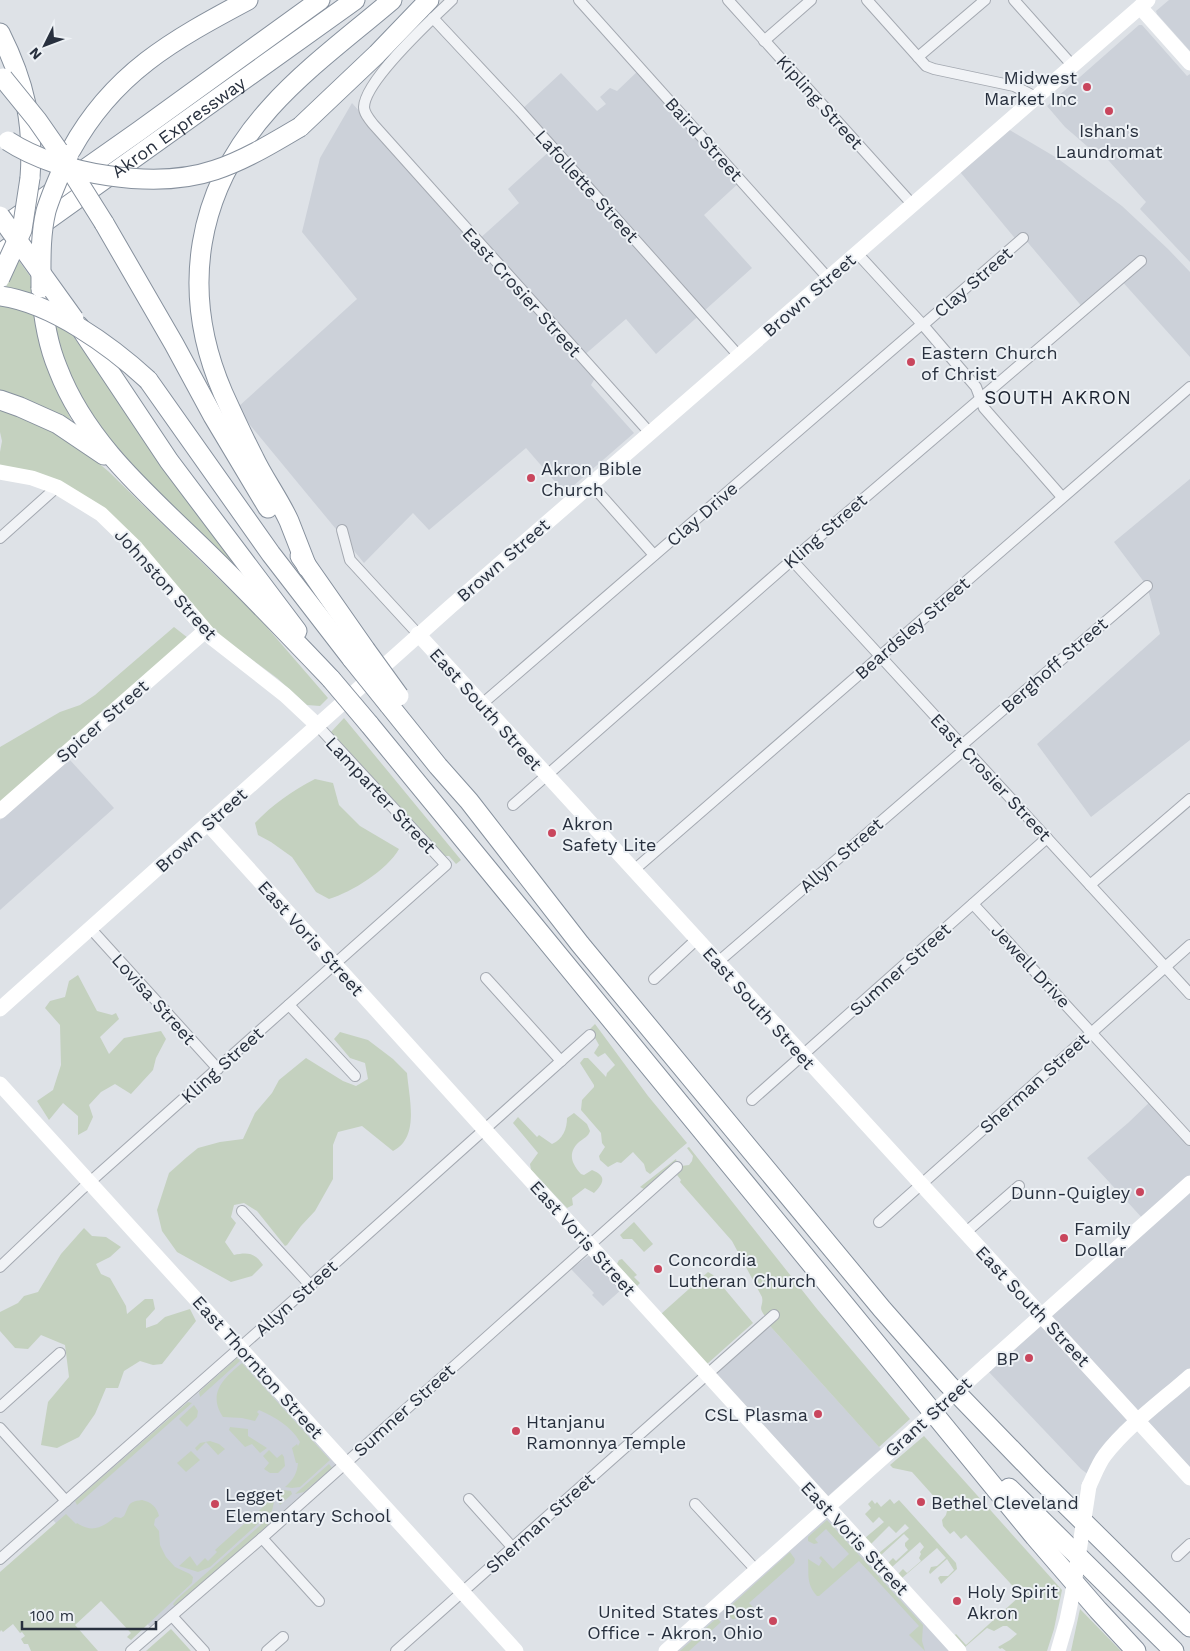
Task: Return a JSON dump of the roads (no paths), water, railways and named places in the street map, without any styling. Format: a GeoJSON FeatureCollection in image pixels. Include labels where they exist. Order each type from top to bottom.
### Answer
{"type":"FeatureCollection","features":[{"type":"Feature","properties":{"kind":"highway"},"geometry":{"type":"LineString","coordinates":[[248,0],[172,43],[125,79],[93,114],[71,150],[56,183],[46,213],[41,244],[41,288],[46,329],[57,367],[65,386],[86,423],[119,466],[224,568],[331,679],[1035,1537],[1136,1651]]}},
{"type":"Feature","properties":{"kind":"highway","name":"Akron Expressway"},"geometry":{"type":"LineString","coordinates":[[0,229],[320,0]]}},
{"type":"Feature","properties":{"kind":"highway","name":"Akron Expressway"},"geometry":{"type":"LineString","coordinates":[[0,254],[356,0]]}},
{"type":"Feature","properties":{"kind":"highway"},"geometry":{"type":"LineString","coordinates":[[307,567],[288,520],[253,458],[222,392],[209,355],[199,289],[201,246],[212,202],[222,177],[252,129],[270,107],[291,87],[392,0]]}},
{"type":"Feature","properties":{"kind":"highway"},"geometry":{"type":"LineString","coordinates":[[4,138],[50,162],[100,175],[150,179],[184,177],[214,170],[260,150],[300,127],[377,54],[428,0]]}},
{"type":"Feature","properties":{"kind":"highway"},"geometry":{"type":"LineString","coordinates":[[0,33],[9,50],[22,87],[31,125],[30,178],[22,230],[0,278]]}},
{"type":"Feature","properties":{"kind":"highway"},"geometry":{"type":"LineString","coordinates":[[1,76],[54,145],[104,223],[254,486],[307,567],[359,654]]}},
{"type":"Feature","properties":{"kind":"highway"},"geometry":{"type":"LineString","coordinates":[[0,216],[74,320],[169,461],[282,609],[331,679]]}},
{"type":"Feature","properties":{"kind":"highway"},"geometry":{"type":"LineString","coordinates":[[0,296],[28,304],[62,318],[102,342],[128,361],[148,380],[271,554],[359,654],[394,700],[438,766],[469,801],[580,944],[835,1254],[948,1384],[1040,1479],[1190,1627]]}},
{"type":"Feature","properties":{"kind":"highway"},"geometry":{"type":"LineString","coordinates":[[0,400],[58,424],[119,466]]}},
{"type":"Feature","properties":{"kind":"highway"},"geometry":{"type":"LineString","coordinates":[[942,1422],[1174,1651]]}},
{"type":"Feature","properties":{"kind":"highway"},"geometry":{"type":"LineString","coordinates":[[1040,1479],[1190,1612]]}},
{"type":"Feature","properties":{"kind":"main road","name":"Brown Street"},"geometry":{"type":"LineString","coordinates":[[0,1009],[418,634],[1144,4]]}},
{"type":"Feature","properties":{"kind":"main road"},"geometry":{"type":"LineString","coordinates":[[1144,4],[1190,63]]}},
{"type":"Feature","properties":{"kind":"main road","name":"Johnston Street"},"geometry":{"type":"LineString","coordinates":[[0,472],[32,478],[56,487],[93,509],[119,530],[136,548],[205,630],[239,660],[285,695],[317,725]]}},
{"type":"Feature","properties":{"kind":"main road","name":"Spicer Street"},"geometry":{"type":"LineString","coordinates":[[0,811],[205,630]]}},
{"type":"Feature","properties":{"kind":"main road","name":"East South Street"},"geometry":{"type":"LineString","coordinates":[[418,634],[1190,1478]]}},
{"type":"Feature","properties":{"kind":"main road","name":"East Voris Street"},"geometry":{"type":"LineString","coordinates":[[208,824],[959,1651]]}},
{"type":"Feature","properties":{"kind":"main road","name":"East Thornton Street"},"geometry":{"type":"LineString","coordinates":[[0,1084],[516,1651]]}},
{"type":"Feature","properties":{"kind":"main road","name":"Grant Street"},"geometry":{"type":"LineString","coordinates":[[666,1651],[1190,1183]]}},
{"type":"Feature","properties":{"kind":"main road"},"geometry":{"type":"LineString","coordinates":[[1058,1651],[1069,1611],[1089,1486],[1099,1464],[1105,1454],[1138,1422],[1190,1376]]}},
{"type":"Feature","properties":{"kind":"street","name":"East Crosier Street"},"geometry":{"type":"LineString","coordinates":[[452,0],[392,60],[365,102],[364,111],[452,214],[650,433]]}},
{"type":"Feature","properties":{"kind":"street","name":"Baird Street"},"geometry":{"type":"LineString","coordinates":[[579,0],[828,278]]}},
{"type":"Feature","properties":{"kind":"street","name":"Kipling Street"},"geometry":{"type":"LineString","coordinates":[[728,0],[912,204]]}},
{"type":"Feature","properties":{"kind":"street"},"geometry":{"type":"LineString","coordinates":[[764,41],[811,0]]}},
{"type":"Feature","properties":{"kind":"street"},"geometry":{"type":"LineString","coordinates":[[867,0],[926,66],[1014,86],[1036,97]]}},
{"type":"Feature","properties":{"kind":"street"},"geometry":{"type":"LineString","coordinates":[[918,58],[985,0]]}},
{"type":"Feature","properties":{"kind":"street"},"geometry":{"type":"LineString","coordinates":[[1014,0],[1072,65]]}},
{"type":"Feature","properties":{"kind":"street","name":"Lafollette Street"},"geometry":{"type":"LineString","coordinates":[[434,18],[520,110],[739,356]]}},
{"type":"Feature","properties":{"kind":"street","name":"Clay Street"},"geometry":{"type":"LineString","coordinates":[[922,325],[1023,238]]}},
{"type":"Feature","properties":{"kind":"street"},"geometry":{"type":"LineString","coordinates":[[857,253],[976,387],[988,414],[1062,497]]}},
{"type":"Feature","properties":{"kind":"street","name":"Kling Street"},"geometry":{"type":"LineString","coordinates":[[513,805],[792,560],[1140,260]]}},
{"type":"Feature","properties":{"kind":"street","name":"Clay Drive"},"geometry":{"type":"LineString","coordinates":[[482,704],[922,325]]}},
{"type":"Feature","properties":{"kind":"street","name":"Beardsley Street"},"geometry":{"type":"LineString","coordinates":[[634,870],[1190,387]]}},
{"type":"Feature","properties":{"kind":"street"},"geometry":{"type":"LineString","coordinates":[[590,484],[654,555]]}},
{"type":"Feature","properties":{"kind":"street"},"geometry":{"type":"LineString","coordinates":[[0,538],[56,487]]}},
{"type":"Feature","properties":{"kind":"street","name":"East South Street"},"geometry":{"type":"LineString","coordinates":[[342,530],[350,560],[418,634]]}},
{"type":"Feature","properties":{"kind":"street","name":"East Crosier Street"},"geometry":{"type":"LineString","coordinates":[[792,560],[1190,994]]}},
{"type":"Feature","properties":{"kind":"street","name":"Berghoff Street"},"geometry":{"type":"LineString","coordinates":[[963,747],[1147,586]]}},
{"type":"Feature","properties":{"kind":"street","name":"Lamparter Street"},"geometry":{"type":"LineString","coordinates":[[317,725],[446,865]]}},
{"type":"Feature","properties":{"kind":"street","name":"Allyn Street"},"geometry":{"type":"LineString","coordinates":[[718,962],[963,747]]}},
{"type":"Feature","properties":{"kind":"street"},"geometry":{"type":"LineString","coordinates":[[1090,885],[1190,799]]}},
{"type":"Feature","properties":{"kind":"street","name":"Sumner Street"},"geometry":{"type":"LineString","coordinates":[[752,1100],[1048,838]]}},
{"type":"Feature","properties":{"kind":"street","name":"Kling Street"},"geometry":{"type":"LineString","coordinates":[[2,1262],[446,865]]}},
{"type":"Feature","properties":{"kind":"street","name":"Jewell Drive"},"geometry":{"type":"LineString","coordinates":[[973,904],[1190,1140]]}},
{"type":"Feature","properties":{"kind":"street","name":"Lovisa Street"},"geometry":{"type":"LineString","coordinates":[[91,929],[218,1069]]}},
{"type":"Feature","properties":{"kind":"street"},"geometry":{"type":"LineString","coordinates":[[654,979],[697,939]]}},
{"type":"Feature","properties":{"kind":"street","name":"Sherman Street"},"geometry":{"type":"LineString","coordinates":[[879,1222],[1190,945]]}},
{"type":"Feature","properties":{"kind":"street"},"geometry":{"type":"LineString","coordinates":[[486,978],[561,1061]]}},
{"type":"Feature","properties":{"kind":"street"},"geometry":{"type":"LineString","coordinates":[[289,1005],[354,1076]]}},
{"type":"Feature","properties":{"kind":"street","name":"Allyn Street"},"geometry":{"type":"LineString","coordinates":[[0,1559],[310,1286],[590,1035]]}},
{"type":"Feature","properties":{"kind":"street","name":"Sumner Street"},"geometry":{"type":"LineString","coordinates":[[131,1651],[262,1538],[677,1168]]}},
{"type":"Feature","properties":{"kind":"street"},"geometry":{"type":"LineString","coordinates":[[965,1233],[1019,1186]]}},
{"type":"Feature","properties":{"kind":"street"},"geometry":{"type":"LineString","coordinates":[[242,1211],[310,1286]]}},
{"type":"Feature","properties":{"kind":"street","name":"Sherman Street"},"geometry":{"type":"LineString","coordinates":[[396,1651],[774,1316]]}},
{"type":"Feature","properties":{"kind":"street"},"geometry":{"type":"LineString","coordinates":[[0,1407],[60,1352]]}},
{"type":"Feature","properties":{"kind":"street"},"geometry":{"type":"LineString","coordinates":[[0,1428],[66,1501]]}},
{"type":"Feature","properties":{"kind":"street"},"geometry":{"type":"LineString","coordinates":[[469,1499],[513,1548]]}},
{"type":"Feature","properties":{"kind":"street"},"geometry":{"type":"LineString","coordinates":[[695,1504],[756,1570]]}},
{"type":"Feature","properties":{"kind":"street"},"geometry":{"type":"LineString","coordinates":[[262,1538],[320,1601]]}},
{"type":"Feature","properties":{"kind":"street"},"geometry":{"type":"LineString","coordinates":[[1177,1556],[1190,1544]]}},
{"type":"Feature","properties":{"kind":"street"},"geometry":{"type":"LineString","coordinates":[[172,1616],[204,1651]]}},
{"type":"Feature","properties":{"kind":"street"},"geometry":{"type":"LineString","coordinates":[[267,1651],[282,1637]]}},
{"type":"Feature","properties":{"kind":"place","name":"Midwest Market Inc"},"geometry":{"type":"Point","coordinates":[1087,87]}},
{"type":"Feature","properties":{"kind":"place","name":"Ishan's Laundromat"},"geometry":{"type":"Point","coordinates":[1109,111]}},
{"type":"Feature","properties":{"kind":"place","name":"Eastern Church of Christ"},"geometry":{"type":"Point","coordinates":[911,362]}},
{"type":"Feature","properties":{"kind":"place","name":"Akron Bible Church"},"geometry":{"type":"Point","coordinates":[531,478]}},
{"type":"Feature","properties":{"kind":"place","name":"Akron Safety Lite"},"geometry":{"type":"Point","coordinates":[552,833]}},
{"type":"Feature","properties":{"kind":"place","name":"Dunn-Quigley"},"geometry":{"type":"Point","coordinates":[1140,1192]}},
{"type":"Feature","properties":{"kind":"place","name":"Family Dollar"},"geometry":{"type":"Point","coordinates":[1064,1238]}},
{"type":"Feature","properties":{"kind":"place","name":"Concordia Lutheran Church"},"geometry":{"type":"Point","coordinates":[658,1269]}},
{"type":"Feature","properties":{"kind":"place","name":"BP"},"geometry":{"type":"Point","coordinates":[1029,1358]}},
{"type":"Feature","properties":{"kind":"place","name":"CSL Plasma"},"geometry":{"type":"Point","coordinates":[818,1414]}},
{"type":"Feature","properties":{"kind":"place","name":"Htanjanu Ramonnya Temple"},"geometry":{"type":"Point","coordinates":[516,1431]}},
{"type":"Feature","properties":{"kind":"place","name":"Bethel Cleveland"},"geometry":{"type":"Point","coordinates":[921,1502]}},
{"type":"Feature","properties":{"kind":"place","name":"Legget Elementary School"},"geometry":{"type":"Point","coordinates":[215,1504]}},
{"type":"Feature","properties":{"kind":"place","name":"Holy Spirit Akron"},"geometry":{"type":"Point","coordinates":[957,1601]}},
{"type":"Feature","properties":{"kind":"place","name":"United States Post Office - Akron, Ohio"},"geometry":{"type":"Point","coordinates":[773,1621]}},
{"type":"Feature","properties":{"kind":"district","name":"SOUTH AKRON"},"geometry":{"type":"Point","coordinates":[1058,397]}}]}
